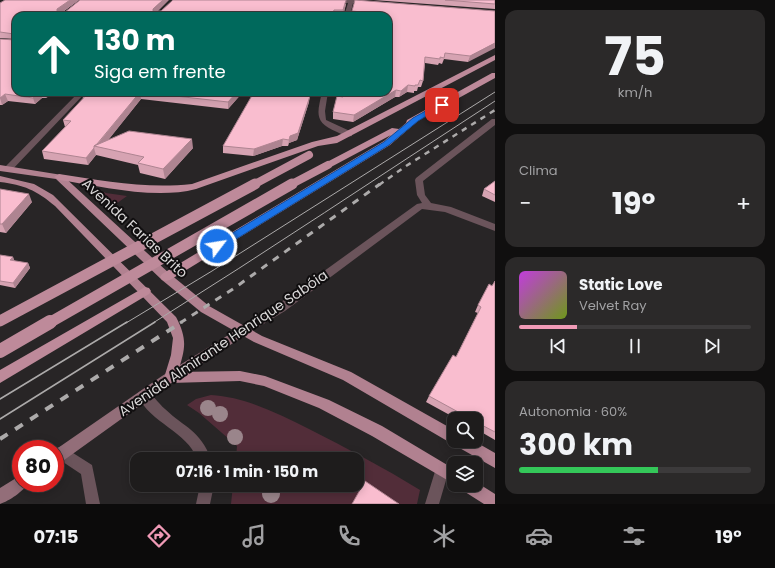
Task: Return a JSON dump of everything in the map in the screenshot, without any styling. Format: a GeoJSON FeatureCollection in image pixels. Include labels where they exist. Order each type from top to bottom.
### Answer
{"type":"FeatureCollection","features":[{"type":"Feature","properties":{"kind":"highway"},"geometry":{"type":"LineString","coordinates":[[0,320],[409,101],[495,57]]}},
{"type":"Feature","properties":{"kind":"highway"},"geometry":{"type":"LineString","coordinates":[[0,351],[279,191],[416,119],[495,75]]}},
{"type":"Feature","properties":{"kind":"highway"},"geometry":{"type":"LineString","coordinates":[[166,278],[387,143],[416,119]]}},
{"type":"Feature","properties":{"kind":"highway"},"geometry":{"type":"LineString","coordinates":[[59,177],[148,190],[176,190],[194,187],[315,144],[340,138]]}},
{"type":"Feature","properties":{"kind":"highway"},"geometry":{"type":"LineString","coordinates":[[0,377],[145,291]]}},
{"type":"Feature","properties":{"kind":"main road"},"geometry":{"type":"LineString","coordinates":[[4,168],[59,177]]}},
{"type":"Feature","properties":{"kind":"main road","name":"Avenida Farias Brito"},"geometry":{"type":"LineString","coordinates":[[59,177],[166,278],[205,309],[243,332],[347,376],[447,433]]}},
{"type":"Feature","properties":{"kind":"main road"},"geometry":{"type":"LineString","coordinates":[[0,178],[28,183],[42,189],[145,291],[172,320],[179,338],[177,354],[170,378],[240,376],[266,381],[324,404],[377,431],[447,472]]}},
{"type":"Feature","properties":{"kind":"main road","name":"Avenida Almirante Henrique Sabóia"},"geometry":{"type":"LineString","coordinates":[[64,452],[170,378],[243,332]]}},
{"type":"Feature","properties":{"kind":"main road"},"geometry":{"type":"LineString","coordinates":[[473,448],[495,461]]}},
{"type":"Feature","properties":{"kind":"main road"},"geometry":{"type":"LineString","coordinates":[[2,499],[12,490]]}},
{"type":"Feature","properties":{"kind":"main road"},"geometry":{"type":"LineString","coordinates":[[479,492],[495,502]]}},
{"type":"Feature","properties":{"kind":"street"},"geometry":{"type":"LineString","coordinates":[[326,0],[377,4]]}},
{"type":"Feature","properties":{"kind":"street"},"geometry":{"type":"LineString","coordinates":[[348,12],[351,1]]}},
{"type":"Feature","properties":{"kind":"street"},"geometry":{"type":"LineString","coordinates":[[4,168],[79,96]]}},
{"type":"Feature","properties":{"kind":"street"},"geometry":{"type":"LineString","coordinates":[[324,96],[320,114],[322,120],[349,134]]}},
{"type":"Feature","properties":{"kind":"street"},"geometry":{"type":"LineString","coordinates":[[495,121],[419,180],[422,195],[428,205],[440,207],[495,228]]}},
{"type":"Feature","properties":{"kind":"street","name":"Avenida Almirante Henrique Sabóia"},"geometry":{"type":"LineString","coordinates":[[243,332],[281,308],[413,210],[420,206],[428,205]]}},
{"type":"Feature","properties":{"kind":"street"},"geometry":{"type":"LineString","coordinates":[[144,396],[162,416],[191,436],[202,452]]}},
{"type":"Feature","properties":{"kind":"street"},"geometry":{"type":"LineString","coordinates":[[64,459],[87,470],[93,504]]}},
{"type":"Feature","properties":{"kind":"street"},"geometry":{"type":"LineString","coordinates":[[432,504],[447,475]]}},
{"type":"Feature","properties":{"kind":"street"},"geometry":{"type":"LineString","coordinates":[[203,504],[205,492]]}},
{"type":"Feature","properties":{"kind":"shaded area"},"geometry":{"type":"Polygon","coordinates":[[[104,192],[127,196],[113,206],[102,195],[104,192]]]}},
{"type":"Feature","properties":{"kind":"shaded area"},"geometry":{"type":"Polygon","coordinates":[[[211,395],[224,396],[262,407],[297,423],[353,452],[237,452],[237,446],[199,413],[187,405],[196,399],[211,395]]]}},
{"type":"Feature","properties":{"kind":"shaded area"},"geometry":{"type":"Polygon","coordinates":[[[364,458],[420,490],[417,504],[231,504],[232,492],[364,492],[364,458]]]}},
{"type":"Feature","properties":{"kind":"building"},"geometry":{"type":"Polygon","coordinates":[[[5,0],[70,0],[57,9],[57,11],[65,12],[12,12],[12,34],[0,32],[0,3],[5,0]]]}},
{"type":"Feature","properties":{"kind":"building"},"geometry":{"type":"Polygon","coordinates":[[[80,0],[163,0],[153,9],[153,11],[161,11],[173,0],[346,0],[343,10],[334,10],[333,12],[65,12],[80,0]]]}},
{"type":"Feature","properties":{"kind":"building"},"geometry":{"type":"Polygon","coordinates":[[[355,0],[495,11],[495,43],[470,56],[445,53],[444,58],[440,57],[440,59],[425,57],[423,81],[420,80],[418,85],[408,85],[401,91],[396,90],[392,92],[392,12],[352,11],[355,0]]]}},
{"type":"Feature","properties":{"kind":"building"},"geometry":{"type":"Polygon","coordinates":[[[445,0],[495,0],[495,4],[445,0]]]}},
{"type":"Feature","properties":{"kind":"building"},"geometry":{"type":"Polygon","coordinates":[[[0,39],[12,40],[12,95],[5,94],[0,98],[0,39]]]}},
{"type":"Feature","properties":{"kind":"building"},"geometry":{"type":"Polygon","coordinates":[[[19,96],[35,96],[33,98],[19,96]]]}},
{"type":"Feature","properties":{"kind":"building"},"geometry":{"type":"Polygon","coordinates":[[[85,96],[137,96],[94,146],[86,158],[42,151],[71,121],[63,120],[85,96]]]}},
{"type":"Feature","properties":{"kind":"building"},"geometry":{"type":"Polygon","coordinates":[[[175,96],[233,96],[228,102],[175,96]]]}},
{"type":"Feature","properties":{"kind":"building"},"geometry":{"type":"Polygon","coordinates":[[[252,96],[310,96],[298,133],[290,136],[289,140],[283,139],[254,149],[223,146],[252,96]]]}},
{"type":"Feature","properties":{"kind":"building"},"geometry":{"type":"Polygon","coordinates":[[[337,96],[386,96],[354,115],[333,112],[337,96]]]}},
{"type":"Feature","properties":{"kind":"building"},"geometry":{"type":"Polygon","coordinates":[[[129,131],[192,139],[163,169],[138,163],[144,157],[94,146],[129,131]]]}},
{"type":"Feature","properties":{"kind":"building"},"geometry":{"type":"Polygon","coordinates":[[[495,181],[495,195],[484,189],[495,181]]]}},
{"type":"Feature","properties":{"kind":"building"},"geometry":{"type":"Polygon","coordinates":[[[0,189],[29,194],[2,224],[0,224],[0,189]]]}},
{"type":"Feature","properties":{"kind":"building"},"geometry":{"type":"Polygon","coordinates":[[[0,255],[13,257],[10,260],[28,263],[13,283],[0,281],[0,255]]]}},
{"type":"Feature","properties":{"kind":"building"},"geometry":{"type":"Polygon","coordinates":[[[495,281],[495,432],[483,426],[483,412],[458,412],[429,396],[453,355],[456,357],[481,307],[478,305],[489,284],[492,286],[495,281]]]}},
{"type":"Feature","properties":{"kind":"building"},"geometry":{"type":"Polygon","coordinates":[[[365,481],[399,504],[352,504],[359,492],[364,492],[365,481]]]}},
{"type":"Feature","properties":{"kind":"tram line"},"geometry":{"type":"LineString","coordinates":[[126,323],[212,271],[495,92]]}},
{"type":"Feature","properties":{"kind":"tram line"},"geometry":{"type":"LineString","coordinates":[[153,323],[282,241],[495,101]]}},
{"type":"Feature","properties":{"kind":"tram line"},"geometry":{"type":"LineString","coordinates":[[0,399],[127,322]]}},
{"type":"Feature","properties":{"kind":"tram line"},"geometry":{"type":"LineString","coordinates":[[0,419],[155,322]]}},
{"type":"Feature","properties":{"kind":"railway"},"geometry":{"type":"LineString","coordinates":[[379,185],[406,166],[495,110]]}},
{"type":"Feature","properties":{"kind":"railway"},"geometry":{"type":"LineString","coordinates":[[180,323],[233,289],[380,184]]}},
{"type":"Feature","properties":{"kind":"railway"},"geometry":{"type":"LineString","coordinates":[[0,439],[182,322]]}},
{"type":"Feature","properties":{"kind":"route"},"geometry":{"type":"LineString","coordinates":[[217,246],[387,143],[416,119],[442,105]]}}]}
